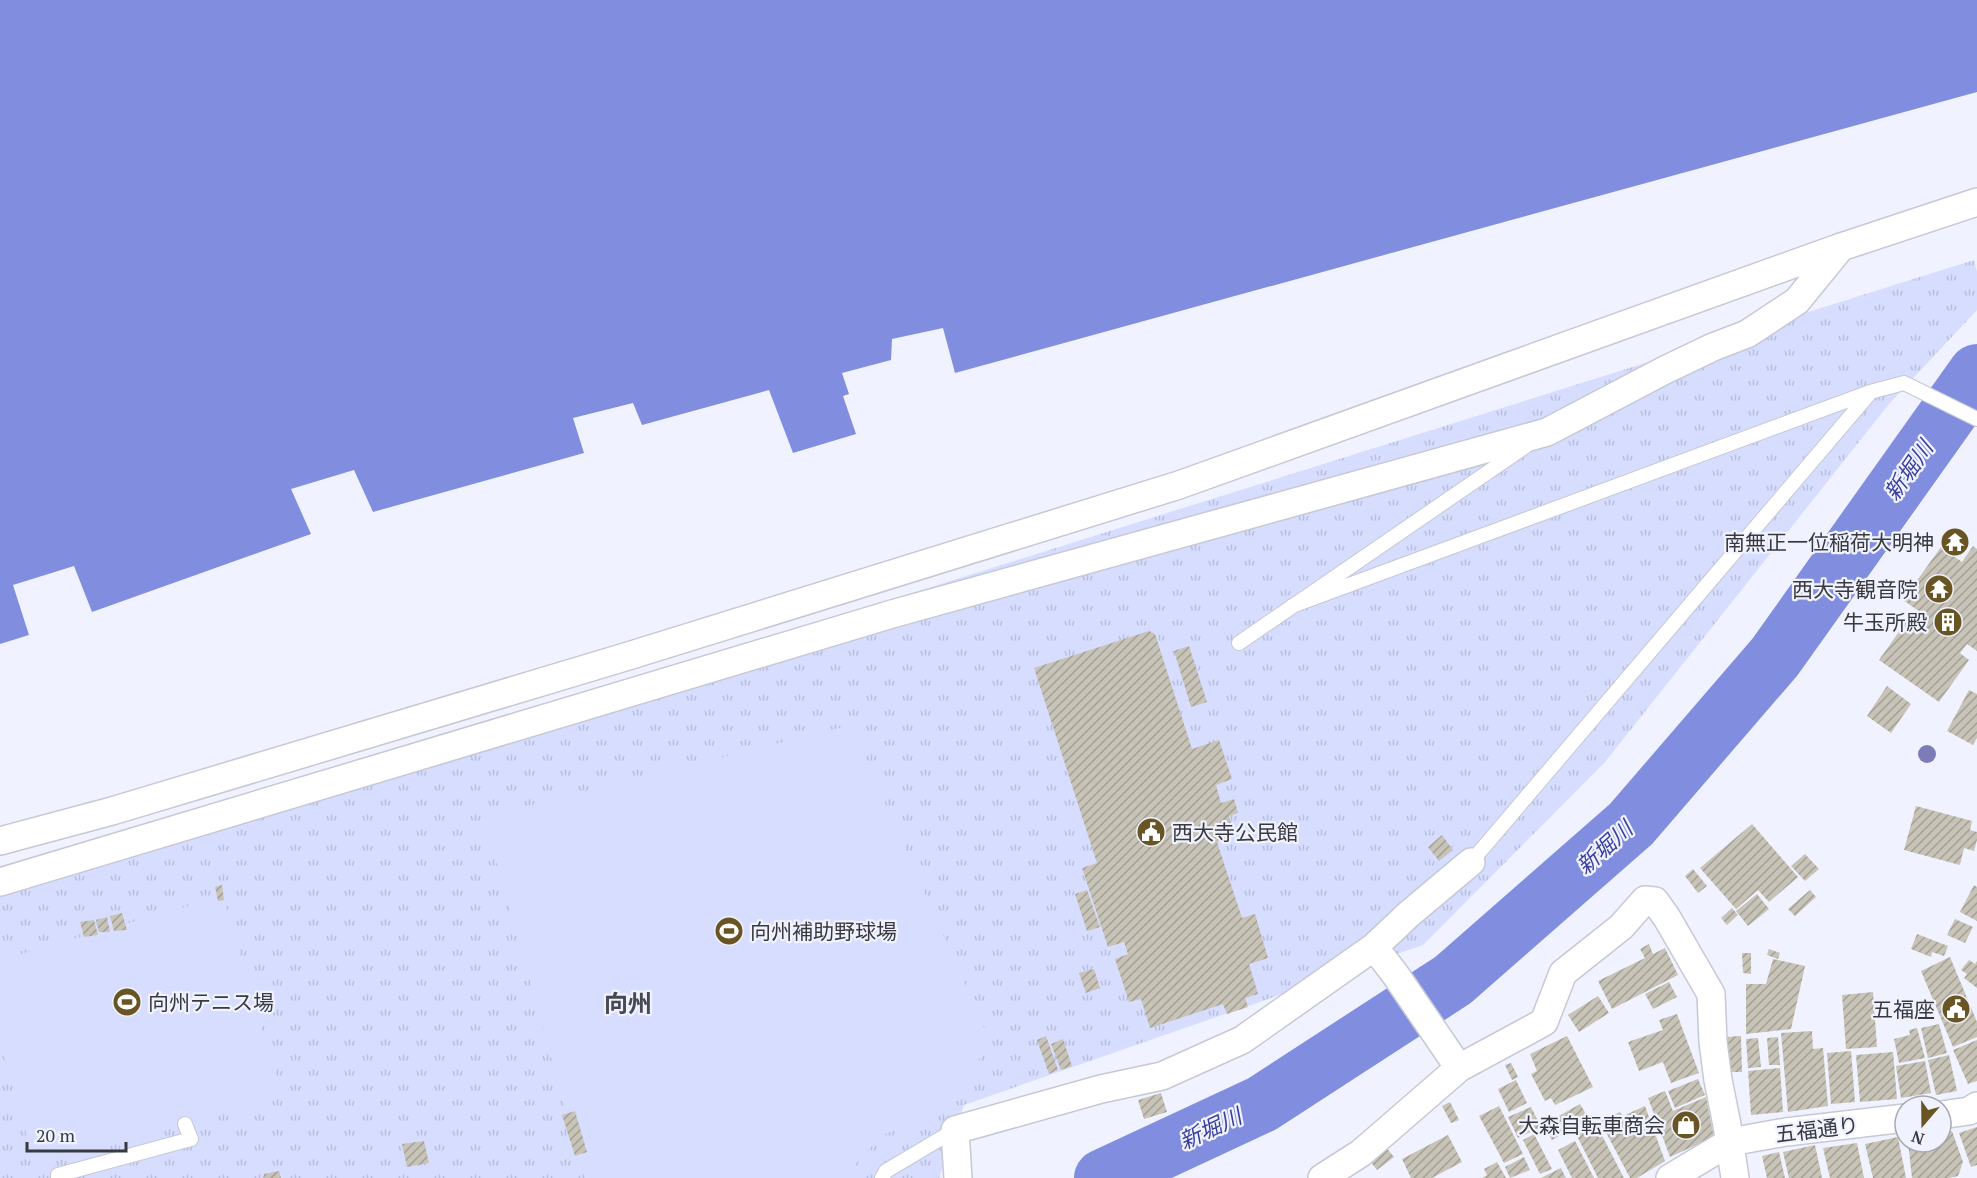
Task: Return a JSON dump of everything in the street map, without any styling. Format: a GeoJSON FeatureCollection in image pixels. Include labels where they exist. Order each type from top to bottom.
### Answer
{"type":"FeatureCollection","features":[{"type":"Feature","properties":{"kind":"street"},"geometry":{"type":"LineString","coordinates":[[0,841],[112,811],[579,670],[1179,485],[1841,248],[1977,202]]}},
{"type":"Feature","properties":{"kind":"street"},"geometry":{"type":"LineString","coordinates":[[0,882],[892,614],[1547,432],[1665,370],[1747,334],[1797,301],[1841,248]]}},
{"type":"Feature","properties":{"kind":"street"},"geometry":{"type":"LineString","coordinates":[[958,1178],[955,1130],[1101,1089],[1162,1076],[1242,1040],[1374,947],[1471,862]]}},
{"type":"Feature","properties":{"kind":"street"},"geometry":{"type":"LineString","coordinates":[[1322,1178],[1361,1153],[1456,1064],[1544,1022],[1563,973],[1621,927],[1646,900],[1655,901],[1667,918],[1711,994],[1713,1042],[1735,1178]]}},
{"type":"Feature","properties":{"kind":"street"},"geometry":{"type":"LineString","coordinates":[[1374,947],[1456,1064]]}},
{"type":"Feature","properties":{"kind":"street"},"geometry":{"type":"LineString","coordinates":[[1953,1113],[1969,1112],[1977,1106]]}},
{"type":"Feature","properties":{"kind":"street","name":"五福通り"},"geometry":{"type":"LineString","coordinates":[[1730,1142],[1786,1132],[1893,1120]]}},
{"type":"Feature","properties":{"kind":"street"},"geometry":{"type":"LineString","coordinates":[[1670,1178],[1730,1142]]}},
{"type":"Feature","properties":{"kind":"lane"},"geometry":{"type":"LineString","coordinates":[[1292,606],[1870,392],[1904,383],[1977,419]]}},
{"type":"Feature","properties":{"kind":"lane"},"geometry":{"type":"LineString","coordinates":[[1471,862],[1870,392]]}},
{"type":"Feature","properties":{"kind":"lane"},"geometry":{"type":"LineString","coordinates":[[1239,643],[1547,432]]}},
{"type":"Feature","properties":{"kind":"lane"},"geometry":{"type":"LineString","coordinates":[[58,1178],[58,1175],[191,1139],[185,1124]]}},
{"type":"Feature","properties":{"kind":"lane"},"geometry":{"type":"LineString","coordinates":[[882,1178],[886,1171],[955,1130]]}},
{"type":"Feature","properties":{"kind":"green space"},"geometry":{"type":"Polygon","coordinates":[[[1974,260],[1977,272],[1977,310],[1889,404],[1605,762],[1423,945],[964,1105],[939,1178],[0,1178],[0,879],[1974,260]]]}},
{"type":"Feature","properties":{"kind":"green space","name":"向州補助野球場"},"geometry":{"type":"Polygon","coordinates":[[[851,725],[991,1044],[935,1117],[882,1135],[843,1178],[585,1178],[484,817],[851,725]]]}},
{"type":"Feature","properties":{"kind":"green space","name":"向州テニス場"},"geometry":{"type":"Polygon","coordinates":[[[223,896],[281,1096],[36,1167],[0,1044],[0,960],[223,896]]]}},
{"type":"Feature","properties":{"kind":"water"},"geometry":{"type":"Polygon","coordinates":[[[0,0],[1977,0],[1977,92],[955,373],[943,328],[892,339],[891,360],[842,373],[849,394],[843,396],[856,434],[793,453],[769,390],[642,425],[633,403],[573,418],[584,453],[373,512],[354,470],[291,489],[311,534],[92,612],[74,566],[13,585],[29,635],[0,644],[0,0]]]}},
{"type":"Feature","properties":{"kind":"building","name":"南無正一位稲荷大明神"},"geometry":{"type":"Polygon","coordinates":[[[1953,531],[1966,540],[1958,553],[1944,544],[1953,531]]]}},
{"type":"Feature","properties":{"kind":"building","name":"牛玉所殿"},"geometry":{"type":"Polygon","coordinates":[[[1973,546],[1977,549],[1977,651],[1967,644],[1960,653],[1969,660],[1939,702],[1879,660],[1908,619],[1916,625],[1923,614],[1903,600],[1941,547],[1962,562],[1973,546]]]}},
{"type":"Feature","properties":{"kind":"building","name":"西大寺公民館"},"geometry":{"type":"Polygon","coordinates":[[[1149,631],[1155,634],[1192,749],[1219,740],[1232,779],[1216,785],[1221,803],[1234,799],[1238,813],[1229,816],[1232,826],[1226,839],[1217,842],[1242,918],[1255,914],[1268,958],[1249,964],[1258,994],[1245,998],[1248,1007],[1227,1014],[1223,1004],[1150,1028],[1141,999],[1129,1002],[1115,959],[1128,954],[1124,942],[1108,947],[1082,868],[1097,863],[1034,668],[1149,631]]]}},
{"type":"Feature","properties":{"kind":"building"},"geometry":{"type":"Polygon","coordinates":[[[1189,646],[1207,702],[1191,707],[1174,651],[1189,646]]]}},
{"type":"Feature","properties":{"kind":"building"},"geometry":{"type":"Polygon","coordinates":[[[1887,686],[1911,704],[1891,733],[1867,716],[1887,686]]]}},
{"type":"Feature","properties":{"kind":"building"},"geometry":{"type":"Polygon","coordinates":[[[1969,690],[1977,694],[1977,738],[1973,745],[1947,731],[1969,690]]]}},
{"type":"Feature","properties":{"kind":"building"},"geometry":{"type":"Polygon","coordinates":[[[1916,806],[1972,821],[1970,830],[1977,832],[1974,851],[1964,848],[1960,865],[1904,850],[1916,806]]]}},
{"type":"Feature","properties":{"kind":"building"},"geometry":{"type":"Polygon","coordinates":[[[1752,824],[1798,877],[1769,902],[1758,890],[1736,909],[1700,868],[1752,824]]]}},
{"type":"Feature","properties":{"kind":"building"},"geometry":{"type":"Polygon","coordinates":[[[1442,835],[1453,850],[1439,861],[1428,847],[1442,835]]]}},
{"type":"Feature","properties":{"kind":"building"},"geometry":{"type":"Polygon","coordinates":[[[1805,854],[1819,869],[1805,881],[1791,866],[1805,854]]]}},
{"type":"Feature","properties":{"kind":"building"},"geometry":{"type":"Polygon","coordinates":[[[1693,869],[1707,886],[1698,893],[1685,876],[1693,869]]]}},
{"type":"Feature","properties":{"kind":"building"},"geometry":{"type":"Polygon","coordinates":[[[222,885],[224,900],[218,901],[215,887],[222,885]]]}},
{"type":"Feature","properties":{"kind":"building"},"geometry":{"type":"Polygon","coordinates":[[[1974,885],[1977,887],[1977,921],[1960,912],[1974,885]]]}},
{"type":"Feature","properties":{"kind":"building"},"geometry":{"type":"Polygon","coordinates":[[[1087,890],[1100,927],[1087,931],[1075,894],[1087,890]]]}},
{"type":"Feature","properties":{"kind":"building"},"geometry":{"type":"Polygon","coordinates":[[[1810,890],[1816,897],[1795,916],[1788,909],[1810,890]]]}},
{"type":"Feature","properties":{"kind":"building"},"geometry":{"type":"Polygon","coordinates":[[[1757,894],[1769,909],[1748,926],[1736,911],[1757,894]]]}},
{"type":"Feature","properties":{"kind":"building"},"geometry":{"type":"Polygon","coordinates":[[[1732,908],[1738,915],[1727,925],[1721,918],[1732,908]]]}},
{"type":"Feature","properties":{"kind":"building"},"geometry":{"type":"Polygon","coordinates":[[[122,913],[127,930],[114,931],[110,916],[122,913]]]}},
{"type":"Feature","properties":{"kind":"building"},"geometry":{"type":"Polygon","coordinates":[[[107,917],[110,932],[99,932],[96,920],[107,917]]]}},
{"type":"Feature","properties":{"kind":"building"},"geometry":{"type":"Polygon","coordinates":[[[1955,919],[1973,927],[1965,943],[1947,935],[1955,919]]]}},
{"type":"Feature","properties":{"kind":"building"},"geometry":{"type":"Polygon","coordinates":[[[94,920],[98,935],[84,937],[80,922],[94,920]]]}},
{"type":"Feature","properties":{"kind":"building"},"geometry":{"type":"Polygon","coordinates":[[[1917,934],[1948,946],[1944,956],[1932,952],[1931,957],[1911,949],[1917,934]]]}},
{"type":"Feature","properties":{"kind":"building"},"geometry":{"type":"Polygon","coordinates":[[[1649,944],[1653,954],[1665,948],[1678,975],[1612,1009],[1598,981],[1645,958],[1640,949],[1649,944]]]}},
{"type":"Feature","properties":{"kind":"building"},"geometry":{"type":"Polygon","coordinates":[[[1769,949],[1780,953],[1778,959],[1767,955],[1769,949]]]}},
{"type":"Feature","properties":{"kind":"building"},"geometry":{"type":"Polygon","coordinates":[[[1742,953],[1751,953],[1751,974],[1743,973],[1742,953]]]}},
{"type":"Feature","properties":{"kind":"building"},"geometry":{"type":"Polygon","coordinates":[[[1950,957],[1977,1022],[1977,1037],[1953,1047],[1921,971],[1950,957]]]}},
{"type":"Feature","properties":{"kind":"building"},"geometry":{"type":"Polygon","coordinates":[[[1773,959],[1805,966],[1791,1029],[1746,1034],[1746,984],[1766,984],[1773,959]]]}},
{"type":"Feature","properties":{"kind":"building"},"geometry":{"type":"Polygon","coordinates":[[[1969,960],[1975,964],[1977,961],[1977,988],[1964,978],[1967,974],[1961,970],[1969,960]]]}},
{"type":"Feature","properties":{"kind":"building"},"geometry":{"type":"Polygon","coordinates":[[[1094,969],[1100,988],[1086,993],[1079,973],[1094,969]]]}},
{"type":"Feature","properties":{"kind":"building"},"geometry":{"type":"Polygon","coordinates":[[[1669,982],[1677,997],[1653,1009],[1645,994],[1669,982]]]}},
{"type":"Feature","properties":{"kind":"building"},"geometry":{"type":"Polygon","coordinates":[[[1873,992],[1877,1047],[1846,1049],[1842,995],[1873,992]]]}},
{"type":"Feature","properties":{"kind":"building"},"geometry":{"type":"Polygon","coordinates":[[[1598,996],[1609,1013],[1579,1032],[1568,1015],[1598,996]]]}},
{"type":"Feature","properties":{"kind":"building"},"geometry":{"type":"Polygon","coordinates":[[[1677,1014],[1699,1073],[1671,1083],[1663,1062],[1639,1071],[1628,1042],[1663,1030],[1659,1020],[1677,1014]]]}},
{"type":"Feature","properties":{"kind":"building"},"geometry":{"type":"Polygon","coordinates":[[[1939,1024],[1947,1053],[1928,1058],[1921,1028],[1939,1024]]]}},
{"type":"Feature","properties":{"kind":"building"},"geometry":{"type":"Polygon","coordinates":[[[1917,1028],[1925,1058],[1899,1063],[1894,1039],[1910,1035],[1909,1030],[1917,1028]]]}},
{"type":"Feature","properties":{"kind":"building"},"geometry":{"type":"Polygon","coordinates":[[[1812,1031],[1813,1049],[1823,1048],[1828,1106],[1788,1112],[1781,1033],[1812,1031]]]}},
{"type":"Feature","properties":{"kind":"building"},"geometry":{"type":"Polygon","coordinates":[[[1046,1036],[1058,1070],[1049,1074],[1037,1040],[1046,1036]]]}},
{"type":"Feature","properties":{"kind":"building"},"geometry":{"type":"Polygon","coordinates":[[[1567,1036],[1593,1087],[1555,1105],[1551,1098],[1545,1101],[1531,1074],[1537,1071],[1530,1054],[1567,1036]]]}},
{"type":"Feature","properties":{"kind":"building"},"geometry":{"type":"Polygon","coordinates":[[[1741,1036],[1742,1072],[1726,1072],[1725,1037],[1741,1036]]]}},
{"type":"Feature","properties":{"kind":"building"},"geometry":{"type":"Polygon","coordinates":[[[1778,1037],[1780,1065],[1769,1065],[1767,1038],[1778,1037]]]}},
{"type":"Feature","properties":{"kind":"building"},"geometry":{"type":"Polygon","coordinates":[[[1758,1038],[1761,1067],[1748,1068],[1746,1039],[1758,1038]]]}},
{"type":"Feature","properties":{"kind":"building"},"geometry":{"type":"Polygon","coordinates":[[[1063,1039],[1072,1066],[1061,1070],[1051,1044],[1063,1039]]]}},
{"type":"Feature","properties":{"kind":"building"},"geometry":{"type":"Polygon","coordinates":[[[1977,1040],[1977,1081],[1968,1084],[1953,1050],[1977,1040]]]}},
{"type":"Feature","properties":{"kind":"building"},"geometry":{"type":"Polygon","coordinates":[[[1851,1051],[1855,1102],[1831,1104],[1827,1053],[1851,1051]]]}},
{"type":"Feature","properties":{"kind":"building"},"geometry":{"type":"Polygon","coordinates":[[[1893,1052],[1897,1094],[1893,1094],[1893,1099],[1860,1102],[1856,1055],[1893,1052]]]}},
{"type":"Feature","properties":{"kind":"building"},"geometry":{"type":"Polygon","coordinates":[[[1949,1055],[1957,1091],[1936,1094],[1928,1060],[1949,1055]]]}},
{"type":"Feature","properties":{"kind":"building"},"geometry":{"type":"Polygon","coordinates":[[[1925,1061],[1931,1093],[1900,1094],[1896,1066],[1925,1061]]]}},
{"type":"Feature","properties":{"kind":"building"},"geometry":{"type":"Polygon","coordinates":[[[1511,1063],[1518,1077],[1512,1080],[1505,1065],[1511,1063]]]}},
{"type":"Feature","properties":{"kind":"building"},"geometry":{"type":"Polygon","coordinates":[[[1780,1068],[1783,1112],[1751,1115],[1748,1071],[1780,1068]]]}},
{"type":"Feature","properties":{"kind":"building"},"geometry":{"type":"Polygon","coordinates":[[[1698,1079],[1705,1095],[1675,1108],[1668,1091],[1698,1079]]]}},
{"type":"Feature","properties":{"kind":"building"},"geometry":{"type":"Polygon","coordinates":[[[1516,1080],[1527,1103],[1509,1112],[1498,1089],[1516,1080]]]}},
{"type":"Feature","properties":{"kind":"building"},"geometry":{"type":"Polygon","coordinates":[[[1665,1091],[1673,1111],[1706,1097],[1714,1137],[1670,1157],[1648,1098],[1665,1091]]]}},
{"type":"Feature","properties":{"kind":"building"},"geometry":{"type":"Polygon","coordinates":[[[1161,1093],[1167,1112],[1144,1119],[1138,1100],[1161,1093]]]}},
{"type":"Feature","properties":{"kind":"building"},"geometry":{"type":"Polygon","coordinates":[[[1450,1102],[1459,1120],[1451,1123],[1442,1106],[1450,1102]]]}},
{"type":"Feature","properties":{"kind":"building"},"geometry":{"type":"Polygon","coordinates":[[[1580,1104],[1589,1119],[1552,1140],[1543,1125],[1580,1104]]]}},
{"type":"Feature","properties":{"kind":"building"},"geometry":{"type":"Polygon","coordinates":[[[1499,1106],[1523,1154],[1504,1163],[1479,1116],[1499,1106]]]}},
{"type":"Feature","properties":{"kind":"building"},"geometry":{"type":"Polygon","coordinates":[[[1645,1106],[1665,1161],[1637,1178],[1630,1178],[1600,1121],[1620,1112],[1623,1116],[1645,1106]]]}},
{"type":"Feature","properties":{"kind":"building"},"geometry":{"type":"Polygon","coordinates":[[[1531,1107],[1541,1127],[1518,1138],[1508,1117],[1531,1107]]]}},
{"type":"Feature","properties":{"kind":"building"},"geometry":{"type":"Polygon","coordinates":[[[575,1111],[587,1152],[575,1156],[562,1115],[575,1111]]]}},
{"type":"Feature","properties":{"kind":"building"},"geometry":{"type":"Polygon","coordinates":[[[1595,1122],[1624,1178],[1598,1178],[1575,1132],[1595,1122]]]}},
{"type":"Feature","properties":{"kind":"building"},"geometry":{"type":"Polygon","coordinates":[[[1977,1127],[1977,1165],[1971,1167],[1959,1133],[1977,1127]]]}},
{"type":"Feature","properties":{"kind":"building"},"geometry":{"type":"Polygon","coordinates":[[[1534,1134],[1552,1169],[1540,1174],[1523,1140],[1534,1134]]]}},
{"type":"Feature","properties":{"kind":"building"},"geometry":{"type":"Polygon","coordinates":[[[1953,1134],[1963,1162],[1958,1176],[1912,1178],[1909,1154],[1953,1154],[1953,1134]]]}},
{"type":"Feature","properties":{"kind":"building"},"geometry":{"type":"Polygon","coordinates":[[[1448,1135],[1462,1162],[1432,1178],[1411,1178],[1402,1159],[1448,1135]]]}},
{"type":"Feature","properties":{"kind":"building"},"geometry":{"type":"Polygon","coordinates":[[[1893,1138],[1893,1154],[1901,1154],[1906,1178],[1873,1178],[1865,1144],[1893,1138]]]}},
{"type":"Feature","properties":{"kind":"building"},"geometry":{"type":"Polygon","coordinates":[[[424,1141],[429,1163],[407,1167],[402,1144],[424,1141]]]}},
{"type":"Feature","properties":{"kind":"building"},"geometry":{"type":"Polygon","coordinates":[[[1575,1141],[1594,1178],[1572,1178],[1558,1150],[1575,1141]]]}},
{"type":"Feature","properties":{"kind":"building"},"geometry":{"type":"Polygon","coordinates":[[[1857,1143],[1864,1178],[1830,1178],[1823,1148],[1857,1143]]]}},
{"type":"Feature","properties":{"kind":"building"},"geometry":{"type":"Polygon","coordinates":[[[1815,1145],[1822,1178],[1789,1178],[1783,1152],[1815,1145]]]}},
{"type":"Feature","properties":{"kind":"building"},"geometry":{"type":"Polygon","coordinates":[[[1386,1147],[1394,1157],[1377,1170],[1369,1160],[1386,1147]]]}},
{"type":"Feature","properties":{"kind":"building"},"geometry":{"type":"Polygon","coordinates":[[[1779,1152],[1785,1178],[1767,1178],[1762,1156],[1779,1152]]]}},
{"type":"Feature","properties":{"kind":"building"},"geometry":{"type":"Polygon","coordinates":[[[1524,1157],[1530,1170],[1510,1178],[1505,1167],[1524,1157]]]}},
{"type":"Feature","properties":{"kind":"building"},"geometry":{"type":"Polygon","coordinates":[[[1497,1162],[1506,1178],[1482,1178],[1487,1175],[1484,1169],[1497,1162]]]}},
{"type":"Feature","properties":{"kind":"building"},"geometry":{"type":"Polygon","coordinates":[[[1561,1168],[1566,1178],[1541,1178],[1561,1168]]]}},
{"type":"Feature","properties":{"kind":"building"},"geometry":{"type":"Polygon","coordinates":[[[279,1171],[281,1178],[264,1178],[264,1174],[279,1171]]]}},
{"type":"Feature","properties":{"kind":"waterway","name":"新堀川"},"geometry":{"type":"LineString","coordinates":[[1103,1178],[1262,1104],[1453,980],[1631,824],[1775,657],[1977,373]]}},
{"type":"Feature","properties":{"kind":"place","name":"南無正一位稲荷大明神"},"geometry":{"type":"Point","coordinates":[1955,542]}},
{"type":"Feature","properties":{"kind":"place","name":"西大寺観音院"},"geometry":{"type":"Point","coordinates":[1939,589]}},
{"type":"Feature","properties":{"kind":"place","name":"牛玉所殿"},"geometry":{"type":"Point","coordinates":[1948,622]}},
{"type":"Feature","properties":{"kind":"place","name":"西大寺公民館"},"geometry":{"type":"Point","coordinates":[1151,832]}},
{"type":"Feature","properties":{"kind":"place","name":"向州補助野球場"},"geometry":{"type":"Point","coordinates":[729,931]}},
{"type":"Feature","properties":{"kind":"place","name":"向州テニス場"},"geometry":{"type":"Point","coordinates":[127,1002]}},
{"type":"Feature","properties":{"kind":"place","name":"五福座"},"geometry":{"type":"Point","coordinates":[1956,1009]}},
{"type":"Feature","properties":{"kind":"place","name":"大森自転車商会"},"geometry":{"type":"Point","coordinates":[1686,1125]}},
{"type":"Feature","properties":{"kind":"district","name":"向州"},"geometry":{"type":"Point","coordinates":[628,1003]}}]}
